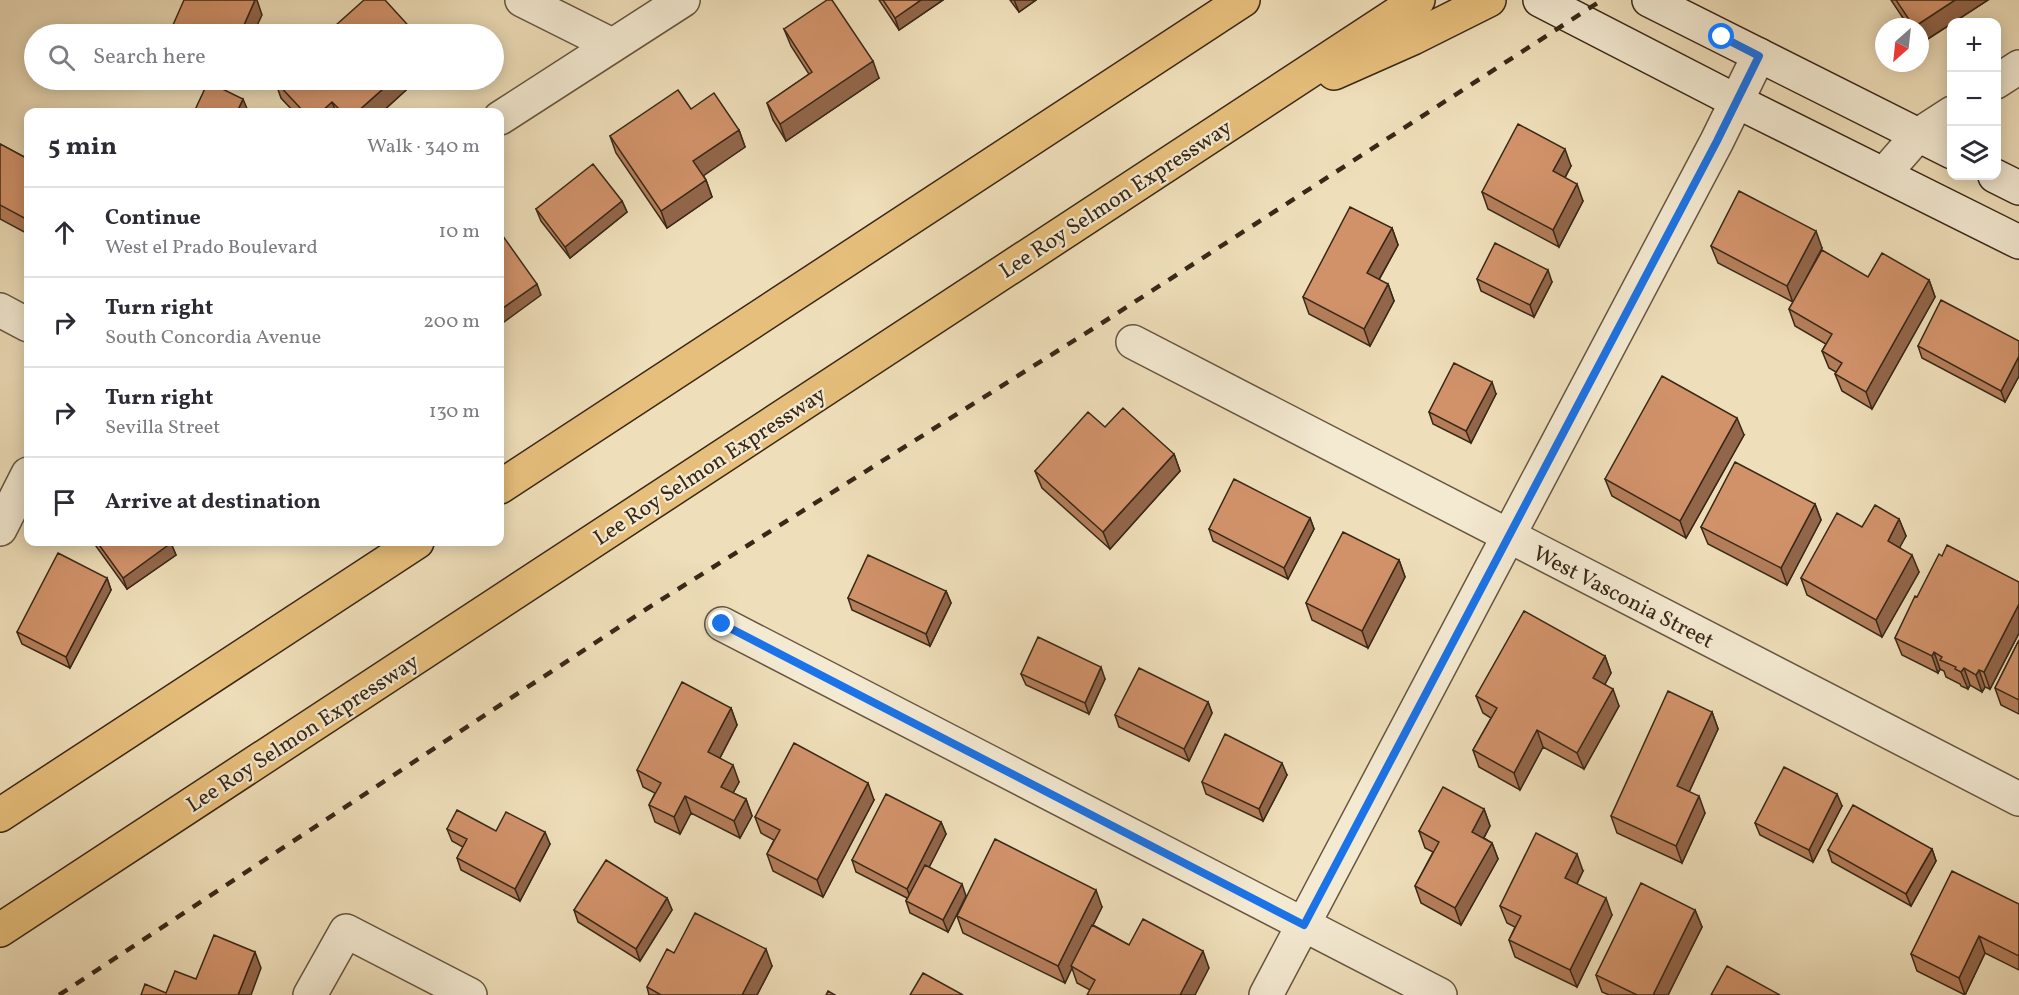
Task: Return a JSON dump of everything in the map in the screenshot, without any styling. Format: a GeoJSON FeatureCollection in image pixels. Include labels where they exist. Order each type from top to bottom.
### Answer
{"type":"FeatureCollection","features":[{"type":"Feature","properties":{"kind":"highway"},"geometry":{"type":"LineString","coordinates":[[1334,65],[1418,0]]}},
{"type":"Feature","properties":{"kind":"highway"},"geometry":{"type":"LineString","coordinates":[[1334,65],[1413,38],[1489,0]]}},
{"type":"Feature","properties":{"kind":"highway"},"geometry":{"type":"LineString","coordinates":[[504,485],[1235,6]]}},
{"type":"Feature","properties":{"kind":"highway","name":"Lee Roy Selmon Expressway"},"geometry":{"type":"LineString","coordinates":[[0,930],[1291,83],[1334,65]]}},
{"type":"Feature","properties":{"kind":"highway"},"geometry":{"type":"LineString","coordinates":[[0,815],[411,546]]}},
{"type":"Feature","properties":{"kind":"street"},"geometry":{"type":"LineString","coordinates":[[522,0],[612,45]]}},
{"type":"Feature","properties":{"kind":"street"},"geometry":{"type":"LineString","coordinates":[[504,115],[683,0]]}},
{"type":"Feature","properties":{"kind":"street"},"geometry":{"type":"LineString","coordinates":[[1540,0],[2019,243]]}},
{"type":"Feature","properties":{"kind":"street"},"geometry":{"type":"LineString","coordinates":[[1649,0],[1947,150]]}},
{"type":"Feature","properties":{"kind":"street"},"geometry":{"type":"LineString","coordinates":[[1266,995],[1759,56]]}},
{"type":"Feature","properties":{"kind":"street"},"geometry":{"type":"LineString","coordinates":[[2001,79],[2019,67]]}},
{"type":"Feature","properties":{"kind":"street"},"geometry":{"type":"LineString","coordinates":[[1884,174],[1918,135],[1947,116]]}},
{"type":"Feature","properties":{"kind":"street"},"geometry":{"type":"LineString","coordinates":[[2001,179],[2019,188]]}},
{"type":"Feature","properties":{"kind":"street"},"geometry":{"type":"LineString","coordinates":[[0,310],[24,323]]}},
{"type":"Feature","properties":{"kind":"street","name":"West Vasconia Street"},"geometry":{"type":"LineString","coordinates":[[1133,342],[2019,799]]}},
{"type":"Feature","properties":{"kind":"street"},"geometry":{"type":"LineString","coordinates":[[0,529],[24,482]]}},
{"type":"Feature","properties":{"kind":"street"},"geometry":{"type":"LineString","coordinates":[[722,624],[1440,995]]}},
{"type":"Feature","properties":{"kind":"street"},"geometry":{"type":"LineString","coordinates":[[310,995],[346,931],[470,995]]}},
{"type":"Feature","properties":{"kind":"building"},"geometry":{"type":"Polygon","coordinates":[[[184,0],[255,0],[244,24],[173,24],[184,0]]]}},
{"type":"Feature","properties":{"kind":"building"},"geometry":{"type":"Polygon","coordinates":[[[364,0],[385,0],[407,24],[337,24],[364,0]]]}},
{"type":"Feature","properties":{"kind":"building"},"geometry":{"type":"Polygon","coordinates":[[[827,0],[832,0],[873,61],[780,124],[767,103],[812,72],[784,29],[827,0]]]}},
{"type":"Feature","properties":{"kind":"building"},"geometry":{"type":"Polygon","coordinates":[[[883,0],[921,0],[895,18],[883,0]]]}},
{"type":"Feature","properties":{"kind":"building"},"geometry":{"type":"Polygon","coordinates":[[[1896,0],[1955,0],[1928,18],[1908,18],[1896,0]]]}},
{"type":"Feature","properties":{"kind":"building"},"geometry":{"type":"Polygon","coordinates":[[[204,90],[224,90],[243,99],[239,108],[196,108],[204,90]]]}},
{"type":"Feature","properties":{"kind":"building"},"geometry":{"type":"Polygon","coordinates":[[[283,90],[382,90],[362,108],[338,108],[332,102],[325,108],[300,108],[283,90]]]}},
{"type":"Feature","properties":{"kind":"building"},"geometry":{"type":"Polygon","coordinates":[[[678,90],[691,109],[714,93],[739,130],[693,161],[706,180],[661,211],[610,136],[678,90]]]}},
{"type":"Feature","properties":{"kind":"building"},"geometry":{"type":"Polygon","coordinates":[[[1518,124],[1565,149],[1553,171],[1577,184],[1553,230],[1482,192],[1518,124]]]}},
{"type":"Feature","properties":{"kind":"building"},"geometry":{"type":"Polygon","coordinates":[[[0,144],[24,157],[24,218],[0,205],[0,144]]]}},
{"type":"Feature","properties":{"kind":"building"},"geometry":{"type":"Polygon","coordinates":[[[593,164],[622,201],[565,247],[536,209],[593,164]]]}},
{"type":"Feature","properties":{"kind":"building"},"geometry":{"type":"Polygon","coordinates":[[[1739,191],[1816,231],[1787,286],[1711,246],[1739,191]]]}},
{"type":"Feature","properties":{"kind":"building"},"geometry":{"type":"Polygon","coordinates":[[[1350,207],[1392,228],[1367,273],[1388,284],[1364,329],[1303,297],[1350,207]]]}},
{"type":"Feature","properties":{"kind":"building"},"geometry":{"type":"Polygon","coordinates":[[[504,238],[537,284],[504,307],[504,238]]]}},
{"type":"Feature","properties":{"kind":"building"},"geometry":{"type":"Polygon","coordinates":[[[1495,243],[1548,270],[1530,305],[1477,279],[1495,243]]]}},
{"type":"Feature","properties":{"kind":"building"},"geometry":{"type":"Polygon","coordinates":[[[1822,250],[1868,277],[1882,253],[1929,280],[1866,392],[1835,374],[1842,363],[1822,351],[1832,334],[1789,309],[1822,250]]]}},
{"type":"Feature","properties":{"kind":"building"},"geometry":{"type":"Polygon","coordinates":[[[1941,300],[2019,341],[2019,356],[2001,391],[1918,346],[1941,300]]]}},
{"type":"Feature","properties":{"kind":"building"},"geometry":{"type":"Polygon","coordinates":[[[1454,363],[1492,382],[1466,431],[1429,412],[1454,363]]]}},
{"type":"Feature","properties":{"kind":"building"},"geometry":{"type":"Polygon","coordinates":[[[1662,376],[1737,418],[1680,521],[1605,479],[1662,376]]]}},
{"type":"Feature","properties":{"kind":"building"},"geometry":{"type":"Polygon","coordinates":[[[1123,408],[1174,454],[1103,532],[1035,471],[1088,412],[1105,427],[1123,408]]]}},
{"type":"Feature","properties":{"kind":"building"},"geometry":{"type":"Polygon","coordinates":[[[1735,462],[1815,504],[1781,568],[1701,527],[1735,462]]]}},
{"type":"Feature","properties":{"kind":"building"},"geometry":{"type":"Polygon","coordinates":[[[1234,479],[1310,518],[1284,568],[1209,529],[1234,479]]]}},
{"type":"Feature","properties":{"kind":"building"},"geometry":{"type":"Polygon","coordinates":[[[1875,505],[1899,519],[1888,541],[1912,555],[1876,620],[1801,578],[1837,513],[1862,527],[1875,505]]]}},
{"type":"Feature","properties":{"kind":"building"},"geometry":{"type":"Polygon","coordinates":[[[1343,532],[1399,560],[1362,631],[1306,603],[1343,532]]]}},
{"type":"Feature","properties":{"kind":"building"},"geometry":{"type":"Polygon","coordinates":[[[1947,545],[2019,582],[2019,604],[1984,672],[1979,670],[1976,675],[1964,668],[1961,672],[1955,669],[1956,667],[1940,660],[1942,657],[1934,652],[1932,656],[1895,638],[1915,596],[1917,597],[1939,554],[1942,556],[1947,545]]]}},
{"type":"Feature","properties":{"kind":"building"},"geometry":{"type":"Polygon","coordinates":[[[100,546],[167,546],[123,578],[100,546]]]}},
{"type":"Feature","properties":{"kind":"building"},"geometry":{"type":"Polygon","coordinates":[[[58,553],[107,578],[66,657],[17,632],[58,553]]]}},
{"type":"Feature","properties":{"kind":"building"},"geometry":{"type":"Polygon","coordinates":[[[868,555],[946,591],[926,634],[848,598],[868,555]]]}},
{"type":"Feature","properties":{"kind":"building"},"geometry":{"type":"Polygon","coordinates":[[[1524,611],[1605,656],[1593,678],[1613,689],[1577,753],[1537,730],[1514,773],[1473,750],[1497,708],[1476,696],[1524,611]]]}},
{"type":"Feature","properties":{"kind":"building"},"geometry":{"type":"Polygon","coordinates":[[[1038,637],[1101,667],[1085,703],[1021,674],[1038,637]]]}},
{"type":"Feature","properties":{"kind":"building"},"geometry":{"type":"Polygon","coordinates":[[[2019,640],[2019,700],[1995,688],[2019,640]]]}},
{"type":"Feature","properties":{"kind":"building"},"geometry":{"type":"Polygon","coordinates":[[[1139,668],[1208,702],[1184,749],[1115,715],[1139,668]]]}},
{"type":"Feature","properties":{"kind":"building"},"geometry":{"type":"Polygon","coordinates":[[[682,682],[731,708],[708,752],[733,765],[721,787],[746,799],[734,821],[685,796],[674,817],[649,805],[661,783],[637,770],[682,682]]]}},
{"type":"Feature","properties":{"kind":"building"},"geometry":{"type":"Polygon","coordinates":[[[1668,691],[1712,712],[1677,786],[1699,796],[1676,846],[1611,816],[1668,691]]]}},
{"type":"Feature","properties":{"kind":"building"},"geometry":{"type":"Polygon","coordinates":[[[1225,734],[1282,763],[1259,809],[1202,782],[1225,734]]]}},
{"type":"Feature","properties":{"kind":"building"},"geometry":{"type":"Polygon","coordinates":[[[794,743],[868,783],[817,880],[767,854],[780,830],[755,817],[794,743]]]}},
{"type":"Feature","properties":{"kind":"building"},"geometry":{"type":"Polygon","coordinates":[[[1784,767],[1837,794],[1809,850],[1755,823],[1784,767]]]}},
{"type":"Feature","properties":{"kind":"building"},"geometry":{"type":"Polygon","coordinates":[[[1443,787],[1484,809],[1472,832],[1492,843],[1455,908],[1415,886],[1439,842],[1419,831],[1443,787]]]}},
{"type":"Feature","properties":{"kind":"building"},"geometry":{"type":"Polygon","coordinates":[[[886,794],[941,822],[907,889],[852,860],[886,794]]]}},
{"type":"Feature","properties":{"kind":"building"},"geometry":{"type":"Polygon","coordinates":[[[1853,805],[1932,849],[1906,894],[1828,850],[1853,805]]]}},
{"type":"Feature","properties":{"kind":"building"},"geometry":{"type":"Polygon","coordinates":[[[457,810],[496,831],[506,812],[545,832],[515,889],[457,858],[467,839],[447,829],[457,810]]]}},
{"type":"Feature","properties":{"kind":"building"},"geometry":{"type":"Polygon","coordinates":[[[1536,833],[1577,854],[1565,878],[1606,898],[1570,970],[1509,940],[1521,916],[1500,906],[1536,833]]]}},
{"type":"Feature","properties":{"kind":"building"},"geometry":{"type":"Polygon","coordinates":[[[995,839],[1096,890],[1058,966],[957,916],[995,839]]]}},
{"type":"Feature","properties":{"kind":"building"},"geometry":{"type":"Polygon","coordinates":[[[606,860],[667,898],[636,949],[574,910],[606,860]]]}},
{"type":"Feature","properties":{"kind":"building"},"geometry":{"type":"Polygon","coordinates":[[[925,865],[962,884],[943,920],[906,901],[925,865]]]}},
{"type":"Feature","properties":{"kind":"building"},"geometry":{"type":"Polygon","coordinates":[[[1952,871],[2019,904],[2019,956],[1979,936],[1959,978],[1911,954],[1952,871]]]}},
{"type":"Feature","properties":{"kind":"building"},"geometry":{"type":"Polygon","coordinates":[[[1641,883],[1695,910],[1653,995],[1637,995],[1596,975],[1641,883]]]}},
{"type":"Feature","properties":{"kind":"building"},"geometry":{"type":"Polygon","coordinates":[[[695,913],[766,949],[742,995],[661,995],[647,987],[667,949],[674,953],[695,913]]]}},
{"type":"Feature","properties":{"kind":"building"},"geometry":{"type":"Polygon","coordinates":[[[1143,919],[1203,951],[1180,995],[1087,995],[1095,980],[1071,966],[1092,925],[1129,945],[1143,919]]]}},
{"type":"Feature","properties":{"kind":"building"},"geometry":{"type":"Polygon","coordinates":[[[214,935],[255,952],[238,995],[141,995],[145,984],[166,993],[175,971],[196,979],[214,935]]]}},
{"type":"Feature","properties":{"kind":"building"},"geometry":{"type":"Polygon","coordinates":[[[1727,966],[1780,995],[1711,995],[1727,966]]]}},
{"type":"Feature","properties":{"kind":"building"},"geometry":{"type":"Polygon","coordinates":[[[923,973],[963,995],[910,995],[923,973]]]}},
{"type":"Feature","properties":{"kind":"railway"},"geometry":{"type":"LineString","coordinates":[[59,995],[648,608],[1102,323],[1602,0]]}},
{"type":"Feature","properties":{"kind":"route"},"geometry":{"type":"LineString","coordinates":[[722,624],[1304,925],[1717,141],[1759,56],[1722,37]]}}]}
